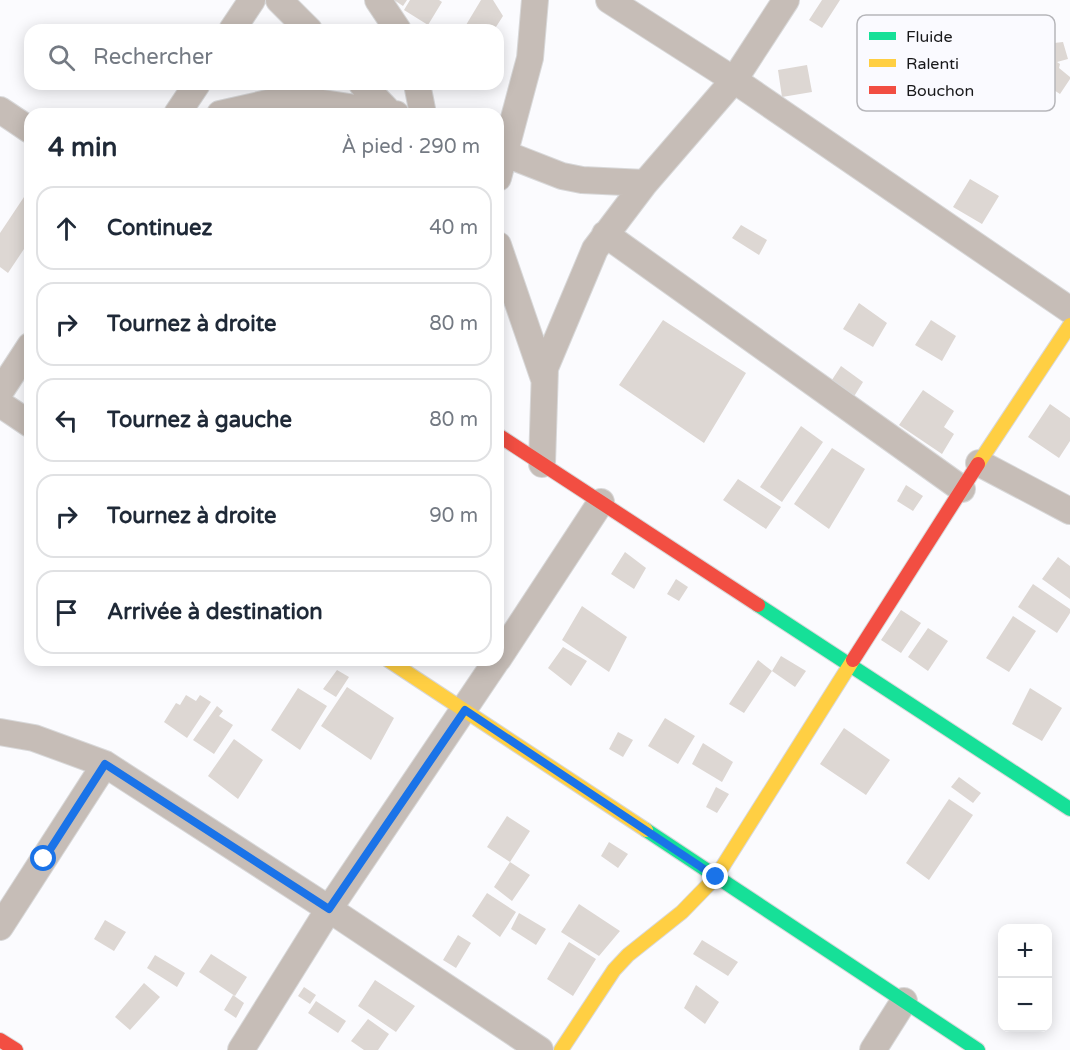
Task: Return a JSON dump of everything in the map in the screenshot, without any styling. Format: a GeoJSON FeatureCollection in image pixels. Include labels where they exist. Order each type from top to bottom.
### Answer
{"type":"FeatureCollection","features":[{"type":"Feature","properties":{"kind":"street"},"geometry":{"type":"LineString","coordinates":[[236,24],[252,0]]}},
{"type":"Feature","properties":{"kind":"street"},"geometry":{"type":"LineString","coordinates":[[279,0],[303,24]]}},
{"type":"Feature","properties":{"kind":"street"},"geometry":{"type":"LineString","coordinates":[[378,0],[394,24]]}},
{"type":"Feature","properties":{"kind":"street"},"geometry":{"type":"LineString","coordinates":[[504,145],[530,58],[535,0]]}},
{"type":"Feature","properties":{"kind":"street"},"geometry":{"type":"LineString","coordinates":[[609,0],[734,80],[1070,310]]}},
{"type":"Feature","properties":{"kind":"street"},"geometry":{"type":"LineString","coordinates":[[542,464],[544,378],[549,358],[595,249],[645,183],[734,80],[786,0]]}},
{"type":"Feature","properties":{"kind":"street"},"geometry":{"type":"LineString","coordinates":[[181,108],[193,90]]}},
{"type":"Feature","properties":{"kind":"street"},"geometry":{"type":"LineString","coordinates":[[368,90],[387,108]]}},
{"type":"Feature","properties":{"kind":"street"},"geometry":{"type":"LineString","coordinates":[[418,90],[422,108]]}},
{"type":"Feature","properties":{"kind":"street"},"geometry":{"type":"LineString","coordinates":[[244,108],[268,102],[323,102],[361,108]]}},
{"type":"Feature","properties":{"kind":"street"},"geometry":{"type":"LineString","coordinates":[[0,110],[24,126]]}},
{"type":"Feature","properties":{"kind":"street"},"geometry":{"type":"LineString","coordinates":[[504,153],[562,176],[582,180],[645,183]]}},
{"type":"Feature","properties":{"kind":"street"},"geometry":{"type":"LineString","coordinates":[[605,234],[962,489]]}},
{"type":"Feature","properties":{"kind":"street"},"geometry":{"type":"LineString","coordinates":[[504,262],[544,378]]}},
{"type":"Feature","properties":{"kind":"street"},"geometry":{"type":"LineString","coordinates":[[561,1050],[614,970],[628,955],[682,912],[716,877],[962,489],[1070,325]]}},
{"type":"Feature","properties":{"kind":"street"},"geometry":{"type":"LineString","coordinates":[[0,392],[24,354]]}},
{"type":"Feature","properties":{"kind":"street"},"geometry":{"type":"LineString","coordinates":[[0,404],[24,420]]}},
{"type":"Feature","properties":{"kind":"street"},"geometry":{"type":"LineString","coordinates":[[504,439],[1070,809]]}},
{"type":"Feature","properties":{"kind":"street"},"geometry":{"type":"LineString","coordinates":[[979,463],[1070,511]]}},
{"type":"Feature","properties":{"kind":"street"},"geometry":{"type":"LineString","coordinates":[[504,651],[601,502]]}},
{"type":"Feature","properties":{"kind":"street"},"geometry":{"type":"LineString","coordinates":[[397,666],[978,1050]]}},
{"type":"Feature","properties":{"kind":"street"},"geometry":{"type":"LineString","coordinates":[[241,1050],[329,909],[494,666]]}},
{"type":"Feature","properties":{"kind":"street"},"geometry":{"type":"LineString","coordinates":[[0,732],[34,738],[105,764],[329,909],[540,1050]]}},
{"type":"Feature","properties":{"kind":"street"},"geometry":{"type":"LineString","coordinates":[[0,927],[105,764]]}},
{"type":"Feature","properties":{"kind":"street"},"geometry":{"type":"LineString","coordinates":[[873,1050],[904,1001]]}},
{"type":"Feature","properties":{"kind":"street"},"geometry":{"type":"LineString","coordinates":[[0,1040],[16,1050]]}},
{"type":"Feature","properties":{"kind":"building"},"geometry":{"type":"Polygon","coordinates":[[[394,0],[407,0],[403,6],[394,0]]]}},
{"type":"Feature","properties":{"kind":"building"},"geometry":{"type":"Polygon","coordinates":[[[410,0],[439,0],[442,2],[429,24],[404,10],[410,0]]]}},
{"type":"Feature","properties":{"kind":"building"},"geometry":{"type":"Polygon","coordinates":[[[481,0],[493,0],[503,16],[498,24],[467,24],[481,0]]]}},
{"type":"Feature","properties":{"kind":"building"},"geometry":{"type":"Polygon","coordinates":[[[822,0],[840,0],[822,28],[809,20],[822,0]]]}},
{"type":"Feature","properties":{"kind":"building"},"geometry":{"type":"Polygon","coordinates":[[[1063,42],[1068,59],[1057,62],[1060,64],[1059,68],[1070,79],[1060,94],[1055,91],[1055,43],[1063,42]]]}},
{"type":"Feature","properties":{"kind":"building"},"geometry":{"type":"Polygon","coordinates":[[[807,65],[812,92],[782,97],[778,70],[807,65]]]}},
{"type":"Feature","properties":{"kind":"building"},"geometry":{"type":"Polygon","coordinates":[[[970,179],[999,196],[982,224],[953,207],[970,179]]]}},
{"type":"Feature","properties":{"kind":"building"},"geometry":{"type":"Polygon","coordinates":[[[24,197],[24,249],[8,273],[0,267],[0,233],[24,197]]]}},
{"type":"Feature","properties":{"kind":"building"},"geometry":{"type":"Polygon","coordinates":[[[741,225],[767,240],[759,255],[732,238],[741,225]]]}},
{"type":"Feature","properties":{"kind":"building"},"geometry":{"type":"Polygon","coordinates":[[[859,303],[887,323],[873,347],[843,329],[859,303]]]}},
{"type":"Feature","properties":{"kind":"building"},"geometry":{"type":"Polygon","coordinates":[[[663,320],[746,373],[704,443],[619,385],[663,320]]]}},
{"type":"Feature","properties":{"kind":"building"},"geometry":{"type":"Polygon","coordinates":[[[931,320],[956,336],[942,361],[915,345],[931,320]]]}},
{"type":"Feature","properties":{"kind":"building"},"geometry":{"type":"Polygon","coordinates":[[[841,366],[863,382],[853,398],[830,383],[841,366]]]}},
{"type":"Feature","properties":{"kind":"building"},"geometry":{"type":"Polygon","coordinates":[[[923,390],[954,411],[944,427],[954,434],[942,454],[899,425],[923,390]]]}},
{"type":"Feature","properties":{"kind":"building"},"geometry":{"type":"Polygon","coordinates":[[[1050,404],[1070,418],[1070,441],[1059,458],[1028,437],[1050,404]]]}},
{"type":"Feature","properties":{"kind":"building"},"geometry":{"type":"Polygon","coordinates":[[[801,426],[823,442],[782,502],[760,487],[801,426]]]}},
{"type":"Feature","properties":{"kind":"building"},"geometry":{"type":"Polygon","coordinates":[[[832,448],[865,469],[829,529],[794,504],[832,448]]]}},
{"type":"Feature","properties":{"kind":"building"},"geometry":{"type":"Polygon","coordinates":[[[738,479],[781,507],[766,529],[723,500],[738,479]]]}},
{"type":"Feature","properties":{"kind":"building"},"geometry":{"type":"Polygon","coordinates":[[[906,485],[923,496],[913,511],[897,501],[906,485]]]}},
{"type":"Feature","properties":{"kind":"building"},"geometry":{"type":"Polygon","coordinates":[[[625,552],[646,568],[634,589],[611,574],[625,552]]]}},
{"type":"Feature","properties":{"kind":"building"},"geometry":{"type":"Polygon","coordinates":[[[1058,557],[1070,566],[1070,599],[1042,579],[1058,557]]]}},
{"type":"Feature","properties":{"kind":"building"},"geometry":{"type":"Polygon","coordinates":[[[676,579],[688,587],[679,601],[667,594],[676,579]]]}},
{"type":"Feature","properties":{"kind":"building"},"geometry":{"type":"Polygon","coordinates":[[[1033,584],[1070,609],[1070,613],[1057,633],[1018,607],[1033,584]]]}},
{"type":"Feature","properties":{"kind":"building"},"geometry":{"type":"Polygon","coordinates":[[[582,606],[627,637],[609,672],[562,640],[582,606]]]}},
{"type":"Feature","properties":{"kind":"building"},"geometry":{"type":"Polygon","coordinates":[[[901,610],[921,623],[901,653],[881,640],[901,610]]]}},
{"type":"Feature","properties":{"kind":"building"},"geometry":{"type":"Polygon","coordinates":[[[1013,616],[1036,631],[1009,672],[986,658],[1013,616]]]}},
{"type":"Feature","properties":{"kind":"building"},"geometry":{"type":"Polygon","coordinates":[[[928,628],[948,641],[928,671],[908,657],[928,628]]]}},
{"type":"Feature","properties":{"kind":"building"},"geometry":{"type":"Polygon","coordinates":[[[563,647],[587,661],[571,686],[548,668],[563,647]]]}},
{"type":"Feature","properties":{"kind":"building"},"geometry":{"type":"Polygon","coordinates":[[[781,656],[806,671],[795,687],[772,671],[781,656]]]}},
{"type":"Feature","properties":{"kind":"building"},"geometry":{"type":"Polygon","coordinates":[[[758,660],[772,671],[744,713],[729,704],[758,660]]]}},
{"type":"Feature","properties":{"kind":"building"},"geometry":{"type":"Polygon","coordinates":[[[337,670],[349,677],[336,697],[323,689],[337,670]]]}},
{"type":"Feature","properties":{"kind":"building"},"geometry":{"type":"Polygon","coordinates":[[[347,687],[394,718],[371,760],[321,726],[347,687]]]}},
{"type":"Feature","properties":{"kind":"building"},"geometry":{"type":"Polygon","coordinates":[[[298,688],[327,706],[300,750],[271,730],[298,688]]]}},
{"type":"Feature","properties":{"kind":"building"},"geometry":{"type":"Polygon","coordinates":[[[1030,688],[1062,708],[1042,741],[1012,724],[1030,688]]]}},
{"type":"Feature","properties":{"kind":"building"},"geometry":{"type":"Polygon","coordinates":[[[186,695],[196,701],[200,695],[211,702],[187,738],[164,722],[176,703],[180,705],[186,695]]]}},
{"type":"Feature","properties":{"kind":"building"},"geometry":{"type":"Polygon","coordinates":[[[217,706],[223,711],[219,716],[233,725],[214,754],[193,740],[217,706]]]}},
{"type":"Feature","properties":{"kind":"building"},"geometry":{"type":"Polygon","coordinates":[[[665,718],[695,736],[678,764],[648,746],[665,718]]]}},
{"type":"Feature","properties":{"kind":"building"},"geometry":{"type":"Polygon","coordinates":[[[844,728],[890,760],[866,795],[820,764],[844,728]]]}},
{"type":"Feature","properties":{"kind":"building"},"geometry":{"type":"Polygon","coordinates":[[[618,732],[633,740],[623,757],[609,749],[618,732]]]}},
{"type":"Feature","properties":{"kind":"building"},"geometry":{"type":"Polygon","coordinates":[[[234,739],[263,760],[238,799],[208,776],[234,739]]]}},
{"type":"Feature","properties":{"kind":"building"},"geometry":{"type":"Polygon","coordinates":[[[703,743],[733,762],[722,782],[692,764],[703,743]]]}},
{"type":"Feature","properties":{"kind":"building"},"geometry":{"type":"Polygon","coordinates":[[[959,777],[981,793],[973,803],[951,787],[959,777]]]}},
{"type":"Feature","properties":{"kind":"building"},"geometry":{"type":"Polygon","coordinates":[[[716,787],[729,794],[717,813],[706,807],[716,787]]]}},
{"type":"Feature","properties":{"kind":"building"},"geometry":{"type":"Polygon","coordinates":[[[949,799],[973,815],[929,880],[906,863],[949,799]]]}},
{"type":"Feature","properties":{"kind":"building"},"geometry":{"type":"Polygon","coordinates":[[[507,816],[530,831],[510,862],[487,847],[507,816]]]}},
{"type":"Feature","properties":{"kind":"building"},"geometry":{"type":"Polygon","coordinates":[[[609,842],[628,854],[618,868],[601,856],[609,842]]]}},
{"type":"Feature","properties":{"kind":"building"},"geometry":{"type":"Polygon","coordinates":[[[510,862],[530,875],[512,901],[494,887],[510,862]]]}},
{"type":"Feature","properties":{"kind":"building"},"geometry":{"type":"Polygon","coordinates":[[[487,893],[516,912],[500,937],[472,916],[487,893]]]}},
{"type":"Feature","properties":{"kind":"building"},"geometry":{"type":"Polygon","coordinates":[[[579,904],[620,931],[599,956],[561,932],[579,904]]]}},
{"type":"Feature","properties":{"kind":"building"},"geometry":{"type":"Polygon","coordinates":[[[519,913],[546,929],[536,945],[511,929],[519,913]]]}},
{"type":"Feature","properties":{"kind":"building"},"geometry":{"type":"Polygon","coordinates":[[[105,920],[126,932],[114,951],[94,939],[105,920]]]}},
{"type":"Feature","properties":{"kind":"building"},"geometry":{"type":"Polygon","coordinates":[[[458,935],[471,943],[456,968],[443,960],[458,935]]]}},
{"type":"Feature","properties":{"kind":"building"},"geometry":{"type":"Polygon","coordinates":[[[702,940],[738,962],[728,976],[693,954],[702,940]]]}},
{"type":"Feature","properties":{"kind":"building"},"geometry":{"type":"Polygon","coordinates":[[[569,942],[596,959],[573,996],[547,979],[569,942]]]}},
{"type":"Feature","properties":{"kind":"building"},"geometry":{"type":"Polygon","coordinates":[[[211,954],[247,977],[235,996],[199,972],[211,954]]]}},
{"type":"Feature","properties":{"kind":"building"},"geometry":{"type":"Polygon","coordinates":[[[155,955],[185,973],[177,987],[147,968],[155,955]]]}},
{"type":"Feature","properties":{"kind":"building"},"geometry":{"type":"Polygon","coordinates":[[[375,980],[415,1006],[396,1032],[358,1006],[375,980]]]}},
{"type":"Feature","properties":{"kind":"building"},"geometry":{"type":"Polygon","coordinates":[[[144,983],[160,997],[130,1030],[115,1017],[144,983]]]}},
{"type":"Feature","properties":{"kind":"building"},"geometry":{"type":"Polygon","coordinates":[[[696,985],[719,1002],[705,1024],[684,1008],[696,985]]]}},
{"type":"Feature","properties":{"kind":"building"},"geometry":{"type":"Polygon","coordinates":[[[304,987],[316,995],[310,1004],[298,996],[304,987]]]}},
{"type":"Feature","properties":{"kind":"building"},"geometry":{"type":"Polygon","coordinates":[[[233,995],[244,1003],[236,1018],[224,1010],[233,995]]]}},
{"type":"Feature","properties":{"kind":"building"},"geometry":{"type":"Polygon","coordinates":[[[316,1001],[346,1021],[338,1033],[308,1013],[316,1001]]]}},
{"type":"Feature","properties":{"kind":"building"},"geometry":{"type":"Polygon","coordinates":[[[368,1019],[389,1034],[378,1050],[364,1050],[351,1041],[368,1019]]]}},
{"type":"Feature","properties":{"kind":"traffic: fast"},"geometry":{"type":"LineString","coordinates":[[758,605],[1070,809]]}},
{"type":"Feature","properties":{"kind":"traffic: fast"},"geometry":{"type":"LineString","coordinates":[[646,830],[978,1050]]}},
{"type":"Feature","properties":{"kind":"traffic: slow"},"geometry":{"type":"LineString","coordinates":[[978,464],[1070,325]]}},
{"type":"Feature","properties":{"kind":"traffic: slow"},"geometry":{"type":"LineString","coordinates":[[561,1050],[614,970],[628,955],[682,912],[716,877],[853,660]]}},
{"type":"Feature","properties":{"kind":"traffic: slow"},"geometry":{"type":"LineString","coordinates":[[397,666],[646,830]]}},
{"type":"Feature","properties":{"kind":"traffic: jam"},"geometry":{"type":"LineString","coordinates":[[504,439],[758,605]]}},
{"type":"Feature","properties":{"kind":"traffic: jam"},"geometry":{"type":"LineString","coordinates":[[853,660],[978,464]]}},
{"type":"Feature","properties":{"kind":"traffic: jam"},"geometry":{"type":"LineString","coordinates":[[0,1040],[16,1050]]}},
{"type":"Feature","properties":{"kind":"route"},"geometry":{"type":"LineString","coordinates":[[44,859],[105,764],[329,909],[465,710],[716,877]]}}]}
